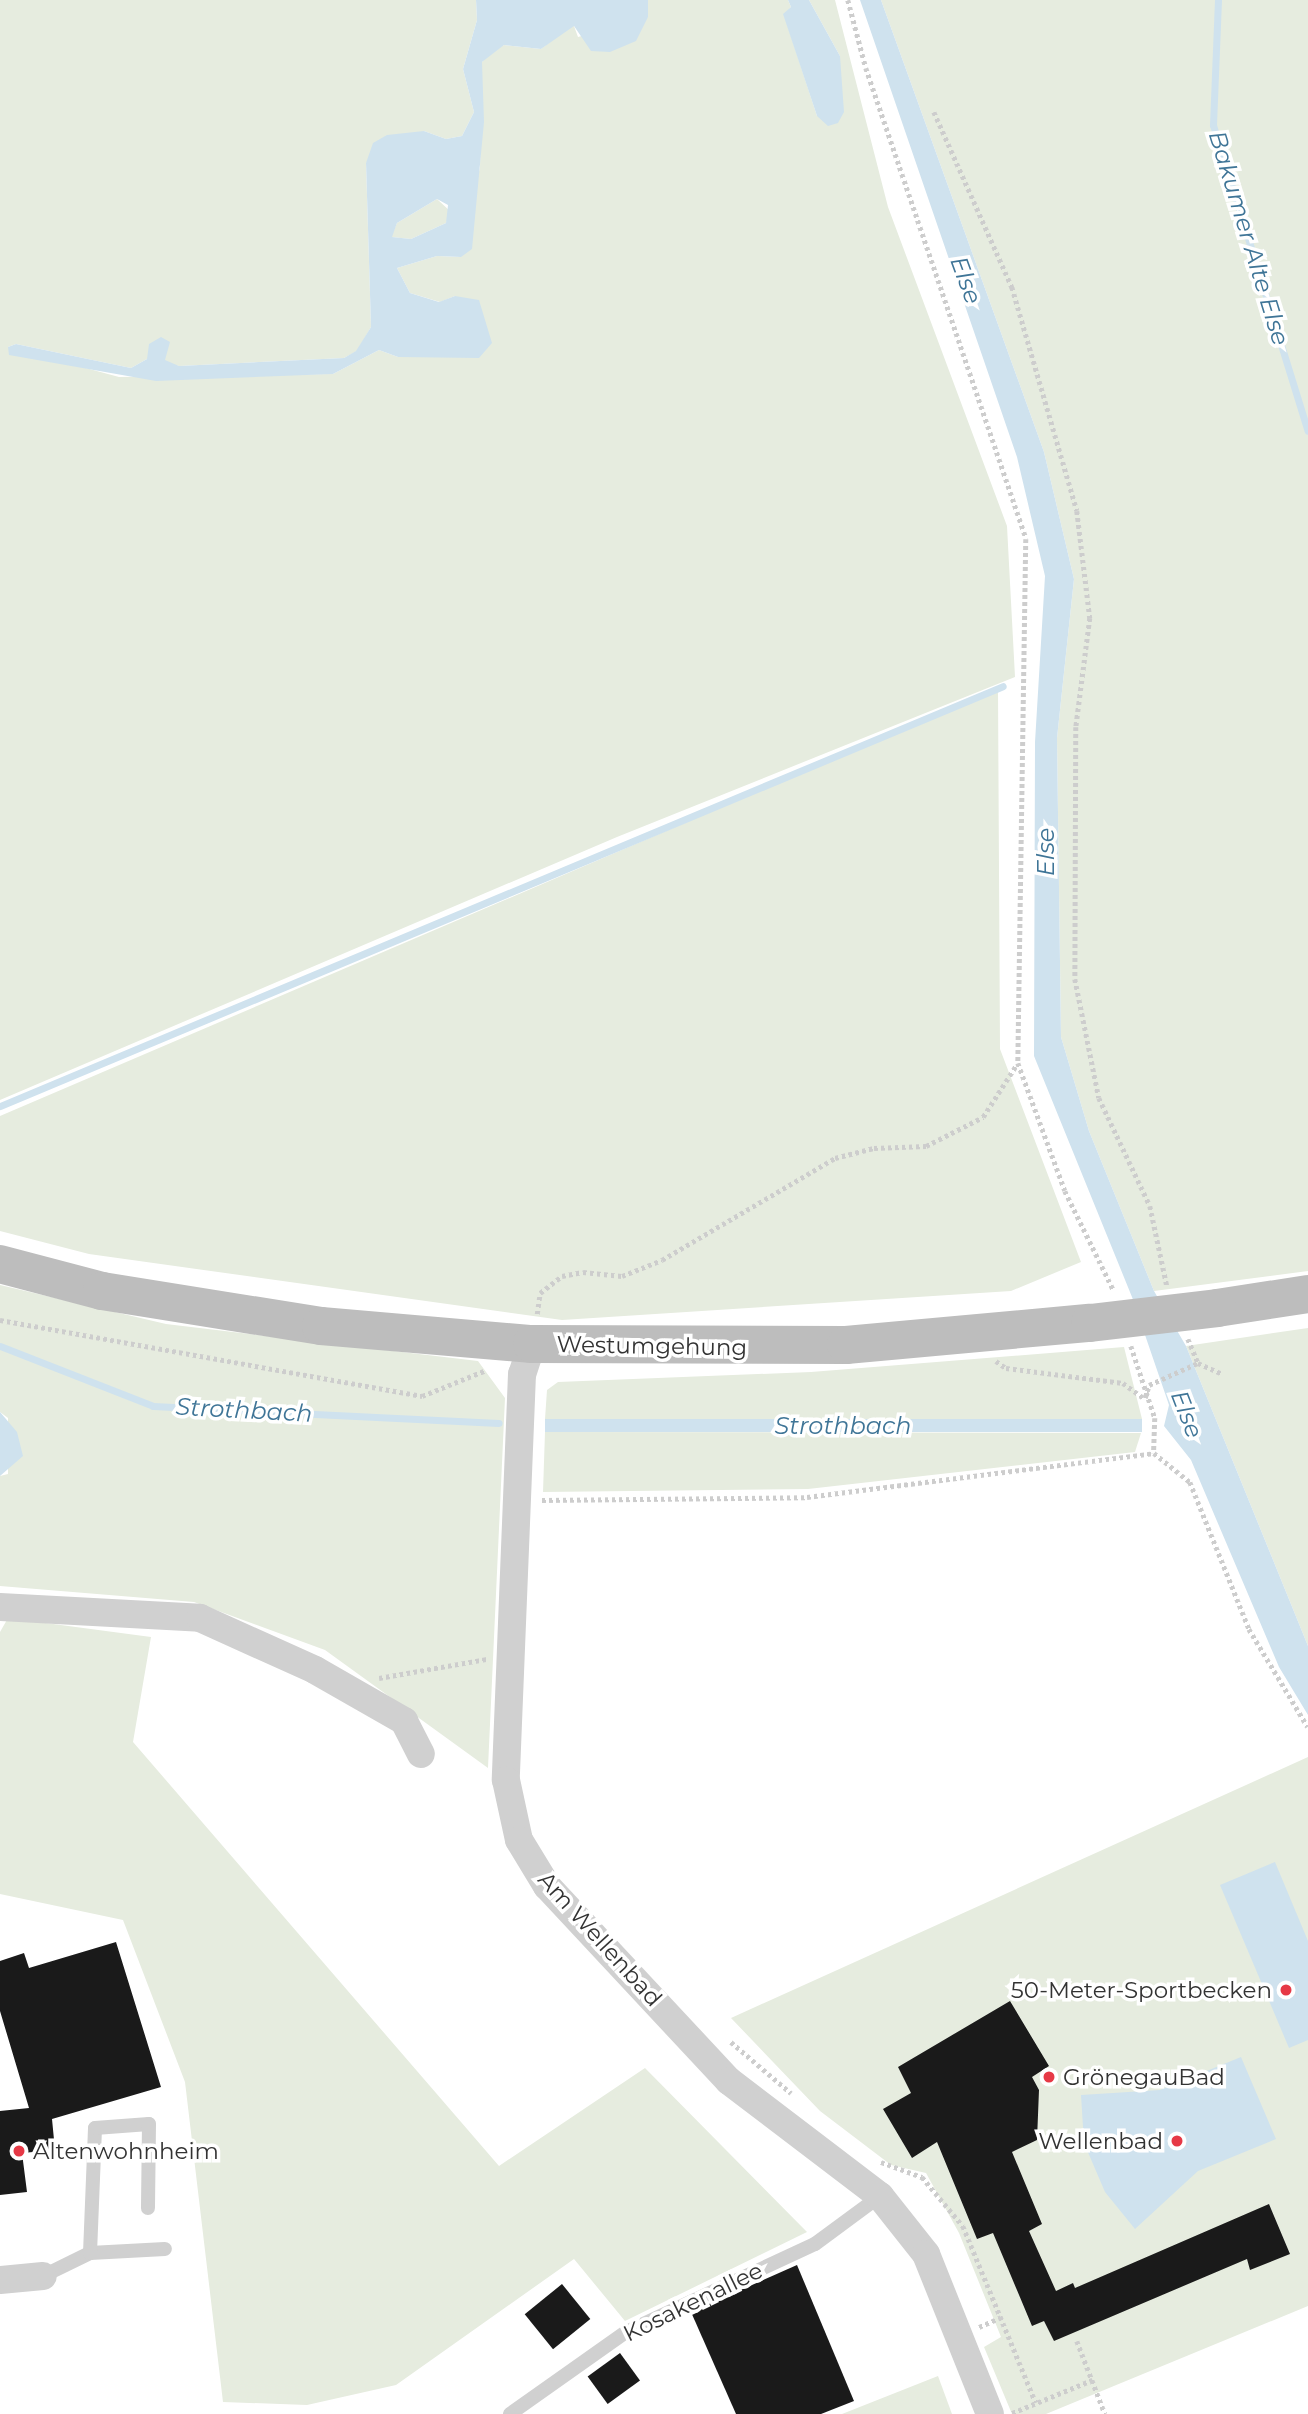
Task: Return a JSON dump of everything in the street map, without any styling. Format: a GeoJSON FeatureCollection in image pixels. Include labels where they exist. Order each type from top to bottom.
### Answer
{"type":"FeatureCollection","features":[{"type":"Feature","properties":{"kind":"main road","name":"Westumgehung"},"geometry":{"type":"LineString","coordinates":[[0,1264],[102,1292],[527,1359],[846,1345],[1104,1313],[1217,1308],[1308,1294]]}},
{"type":"Feature","properties":{"kind":"street","name":"Am Wellenbad"},"geometry":{"type":"LineString","coordinates":[[527,1359],[533,1500],[512,1656],[506,1780],[519,1840],[547,1886],[729,2081],[880,2196],[926,2254],[989,2414]]}},
{"type":"Feature","properties":{"kind":"street"},"geometry":{"type":"LineString","coordinates":[[0,1607],[200,1618],[345,1687],[404,1721],[421,1754]]}},
{"type":"Feature","properties":{"kind":"street"},"geometry":{"type":"LineString","coordinates":[[0,2280],[43,2276]]}},
{"type":"Feature","properties":{"kind":"lane"},"geometry":{"type":"LineString","coordinates":[[90,2253],[95,2128],[149,2124],[148,2207]]}},
{"type":"Feature","properties":{"kind":"lane","name":"Kosakenallee"},"geometry":{"type":"LineString","coordinates":[[510,2414],[626,2332],[815,2244],[880,2196]]}},
{"type":"Feature","properties":{"kind":"lane"},"geometry":{"type":"LineString","coordinates":[[43,2276],[90,2253],[165,2249]]}},
{"type":"Feature","properties":{"kind":"path"},"geometry":{"type":"LineString","coordinates":[[848,0],[866,68],[1026,539],[1018,1063],[1065,1191],[1104,1313]]}},
{"type":"Feature","properties":{"kind":"path"},"geometry":{"type":"LineString","coordinates":[[934,112],[1012,288],[1077,511],[1090,618],[1076,727],[1075,979],[1099,1098],[1150,1206],[1171,1296]]}},
{"type":"Feature","properties":{"kind":"path"},"geometry":{"type":"LineString","coordinates":[[0,1320],[422,1396],[490,1369],[527,1359],[540,1293],[562,1276],[583,1272],[622,1276],[662,1260],[835,1158],[874,1148],[926,1146],[983,1117],[1018,1063]]}},
{"type":"Feature","properties":{"kind":"path"},"geometry":{"type":"LineString","coordinates":[[1184,1329],[1196,1364]]}},
{"type":"Feature","properties":{"kind":"path"},"geometry":{"type":"LineString","coordinates":[[1129,1341],[1145,1399],[1155,1418],[1154,1453]]}},
{"type":"Feature","properties":{"kind":"path"},"geometry":{"type":"LineString","coordinates":[[991,1355],[1006,1368],[1123,1383],[1145,1399]]}},
{"type":"Feature","properties":{"kind":"path"},"geometry":{"type":"LineString","coordinates":[[1145,1399],[1149,1385],[1196,1364],[1223,1374]]}},
{"type":"Feature","properties":{"kind":"path"},"geometry":{"type":"LineString","coordinates":[[533,1500],[807,1497],[1154,1453],[1190,1482],[1249,1629],[1308,1727]]}},
{"type":"Feature","properties":{"kind":"path"},"geometry":{"type":"LineString","coordinates":[[345,1687],[421,1667],[512,1656]]}},
{"type":"Feature","properties":{"kind":"path"},"geometry":{"type":"LineString","coordinates":[[722,2035],[800,2101]]}},
{"type":"Feature","properties":{"kind":"path"},"geometry":{"type":"LineString","coordinates":[[872,2155],[891,2169],[922,2177],[963,2226],[1036,2403]]}},
{"type":"Feature","properties":{"kind":"path"},"geometry":{"type":"LineString","coordinates":[[1077,2341],[1105,2414]]}},
{"type":"Feature","properties":{"kind":"path"},"geometry":{"type":"LineString","coordinates":[[1010,2414],[1092,2380]]}},
{"type":"Feature","properties":{"kind":"shaded area"},"geometry":{"type":"Polygon","coordinates":[[[0,0],[476,0],[477,20],[463,69],[474,112],[462,136],[446,139],[424,131],[366,163],[371,327],[357,351],[344,358],[179,366],[147,359],[131,368],[16,344],[8,347],[119,377],[333,374],[379,350],[398,357],[423,356],[455,296],[440,302],[410,293],[397,268],[437,256],[461,257],[480,167],[482,62],[492,51],[504,45],[541,49],[569,27],[574,26],[578,37],[648,17],[648,0],[788,0],[791,7],[784,15],[817,116],[840,56],[809,0],[835,0],[888,207],[1007,526],[1015,677],[617,837],[0,1100],[0,0]]]}},
{"type":"Feature","properties":{"kind":"shaded area"},"geometry":{"type":"Polygon","coordinates":[[[881,0],[1308,0],[1308,1271],[1154,1291],[1089,1131],[1061,1037],[1057,738],[1074,579],[1044,452],[881,0]]]}},
{"type":"Feature","properties":{"kind":"shaded area"},"geometry":{"type":"Polygon","coordinates":[[[437,199],[451,212],[446,223],[411,239],[391,237],[397,223],[437,199]]]}},
{"type":"Feature","properties":{"kind":"shaded area"},"geometry":{"type":"Polygon","coordinates":[[[998,689],[1000,1049],[1081,1262],[1011,1291],[562,1320],[89,1254],[0,1231],[0,1116],[998,689]]]}},
{"type":"Feature","properties":{"kind":"shaded area"},"geometry":{"type":"Polygon","coordinates":[[[0,1285],[166,1324],[478,1361],[505,1398],[488,1768],[325,1650],[194,1602],[0,1586],[0,1476],[8,1474],[8,1418],[0,1412],[0,1285]]]}},
{"type":"Feature","properties":{"kind":"shaded area"},"geometry":{"type":"Polygon","coordinates":[[[1308,1328],[1308,1646],[1186,1346],[1308,1328]]]}},
{"type":"Feature","properties":{"kind":"shaded area"},"geometry":{"type":"Polygon","coordinates":[[[1124,1347],[1142,1419],[545,1419],[547,1390],[558,1382],[811,1372],[1124,1347]]]}},
{"type":"Feature","properties":{"kind":"shaded area"},"geometry":{"type":"Polygon","coordinates":[[[545,1432],[1141,1433],[1135,1452],[808,1489],[543,1492],[545,1432]]]}},
{"type":"Feature","properties":{"kind":"shaded area"},"geometry":{"type":"Polygon","coordinates":[[[8,1618],[151,1637],[133,1742],[499,2166],[645,2068],[807,2232],[625,2321],[574,2259],[396,2385],[307,2405],[223,2402],[185,2082],[123,1920],[0,1894],[0,1632],[8,1618]]]}},
{"type":"Feature","properties":{"kind":"shaded area","name":"GrönegauBad"},"geometry":{"type":"Polygon","coordinates":[[[1308,1757],[1308,2306],[1046,2414],[1012,2414],[984,2347],[1001,2337],[959,2233],[926,2173],[891,2165],[820,2111],[731,2018],[1308,1757]]]}},
{"type":"Feature","properties":{"kind":"shaded area"},"geometry":{"type":"Polygon","coordinates":[[[938,2376],[952,2414],[842,2414],[938,2376]]]}},
{"type":"Feature","properties":{"kind":"water"},"geometry":{"type":"Polygon","coordinates":[[[476,0],[648,0],[648,17],[636,41],[610,52],[591,51],[574,26],[541,49],[504,45],[482,62],[484,122],[472,249],[461,257],[437,256],[397,268],[410,293],[439,302],[455,296],[479,300],[492,343],[479,358],[398,357],[379,350],[333,374],[156,381],[9,355],[8,347],[16,344],[131,368],[147,359],[149,344],[161,337],[170,342],[165,360],[179,366],[344,358],[356,351],[371,327],[366,163],[373,143],[387,135],[424,131],[446,139],[462,136],[474,112],[463,69],[477,20],[476,0]],[[437,199],[397,223],[392,237],[411,239],[446,223],[448,205],[437,199]]]}},
{"type":"Feature","properties":{"kind":"water"},"geometry":{"type":"Polygon","coordinates":[[[788,0],[809,0],[840,56],[844,112],[838,123],[828,126],[817,116],[783,14],[791,7],[788,0]]]}},
{"type":"Feature","properties":{"kind":"water","name":"Else"},"geometry":{"type":"Polygon","coordinates":[[[860,0],[881,0],[1044,452],[1074,579],[1057,738],[1061,1037],[1089,1131],[1154,1291],[1186,1346],[1308,1646],[1308,1715],[1279,1667],[1191,1460],[1164,1426],[1169,1405],[1132,1297],[1034,1056],[1035,742],[1045,576],[1017,457],[860,0]]]}},
{"type":"Feature","properties":{"kind":"water"},"geometry":{"type":"Polygon","coordinates":[[[0,1412],[17,1432],[23,1456],[0,1476],[0,1412]]]}},
{"type":"Feature","properties":{"kind":"water"},"geometry":{"type":"Polygon","coordinates":[[[545,1419],[1142,1419],[1142,1432],[545,1432],[545,1419]]]}},
{"type":"Feature","properties":{"kind":"water","name":"50-Meter-Sportbecken"},"geometry":{"type":"Polygon","coordinates":[[[1275,1862],[1308,1941],[1308,2040],[1289,2048],[1220,1885],[1275,1862]]]}},
{"type":"Feature","properties":{"kind":"water","name":"Wellenbad"},"geometry":{"type":"Polygon","coordinates":[[[1241,2057],[1276,2139],[1198,2171],[1135,2229],[1105,2192],[1084,2143],[1081,2095],[1160,2090],[1241,2057]]]}},
{"type":"Feature","properties":{"kind":"building"},"geometry":{"type":"Polygon","coordinates":[[[116,1942],[161,2087],[52,2119],[55,2150],[22,2153],[27,2192],[0,2195],[0,2111],[29,2108],[0,2011],[0,1961],[24,1953],[29,1968],[116,1942]]]}},
{"type":"Feature","properties":{"kind":"building","name":"GrönegauBad"},"geometry":{"type":"Polygon","coordinates":[[[1010,2001],[1049,2066],[1032,2077],[1039,2090],[1037,2140],[1012,2152],[1042,2224],[1029,2231],[1056,2291],[1073,2283],[1075,2288],[1269,2204],[1290,2254],[1250,2270],[1247,2259],[1054,2341],[1044,2321],[1032,2326],[993,2233],[977,2239],[937,2142],[912,2158],[883,2109],[911,2093],[898,2067],[1010,2001]]]}},
{"type":"Feature","properties":{"kind":"building"},"geometry":{"type":"Polygon","coordinates":[[[797,2265],[854,2401],[821,2414],[736,2414],[691,2312],[797,2265]]]}},
{"type":"Feature","properties":{"kind":"building"},"geometry":{"type":"Polygon","coordinates":[[[562,2284],[590,2319],[553,2349],[525,2314],[562,2284]]]}},
{"type":"Feature","properties":{"kind":"building"},"geometry":{"type":"Polygon","coordinates":[[[620,2353],[640,2381],[608,2404],[588,2377],[620,2353]]]}},
{"type":"Feature","properties":{"kind":"waterway","name":"Bakumer Alte Else"},"geometry":{"type":"LineString","coordinates":[[1218,0],[1213,125],[1308,431]]}},
{"type":"Feature","properties":{"kind":"waterway"},"geometry":{"type":"LineString","coordinates":[[0,1106],[1003,686]]}},
{"type":"Feature","properties":{"kind":"waterway","name":"Strothbach"},"geometry":{"type":"LineString","coordinates":[[0,1346],[153,1406],[499,1423]]}},
{"type":"Feature","properties":{"kind":"place","name":"50-Meter-Sportbecken"},"geometry":{"type":"Point","coordinates":[1286,1990]}},
{"type":"Feature","properties":{"kind":"place","name":"GrönegauBad"},"geometry":{"type":"Point","coordinates":[1049,2077]}},
{"type":"Feature","properties":{"kind":"place","name":"Wellenbad"},"geometry":{"type":"Point","coordinates":[1177,2141]}},
{"type":"Feature","properties":{"kind":"place","name":"Altenwohnheim"},"geometry":{"type":"Point","coordinates":[19,2151]}}]}
